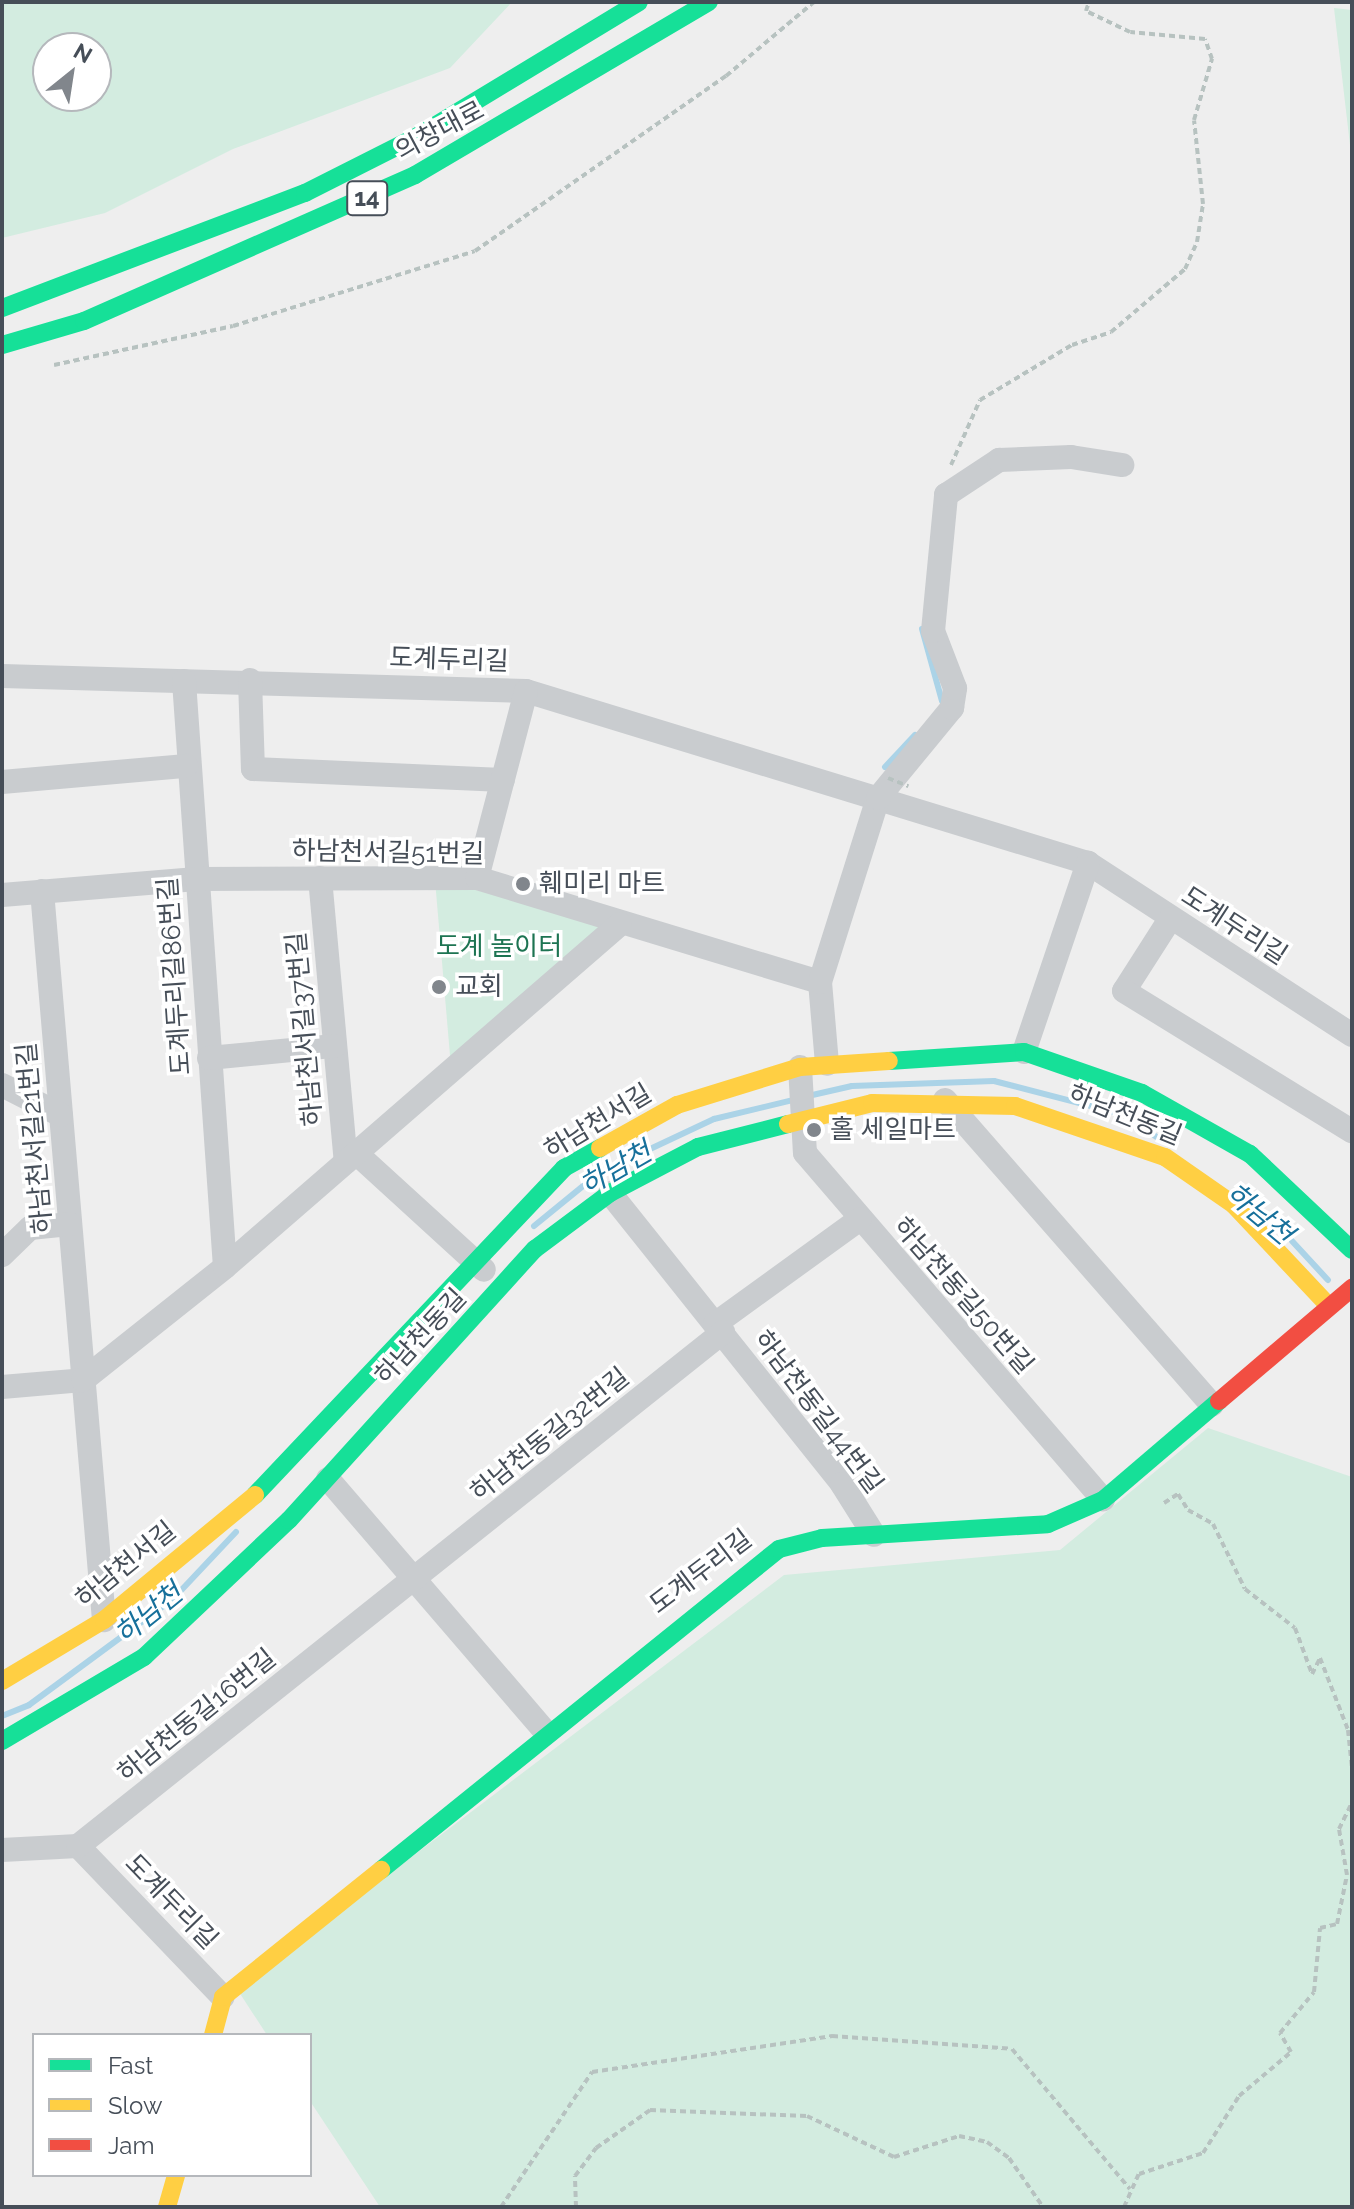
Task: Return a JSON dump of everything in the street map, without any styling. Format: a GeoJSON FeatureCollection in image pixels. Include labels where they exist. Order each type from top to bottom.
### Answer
{"type":"FeatureCollection","features":[{"type":"Feature","properties":{"kind":"main road","name":"의창대로"},"geometry":{"type":"LineString","coordinates":[[2,308],[305,193],[418,136],[639,2]]}},
{"type":"Feature","properties":{"kind":"main road","name":"의창대로"},"geometry":{"type":"LineString","coordinates":[[2,345],[98,316],[415,175],[709,2]]}},
{"type":"Feature","properties":{"kind":"main road","name":"하남천서길"},"geometry":{"type":"LineString","coordinates":[[2,1681],[104,1620],[259,1491],[564,1168],[677,1105],[802,1075],[827,1064],[1024,1052],[1142,1093],[1250,1154],[1352,1250]]}},
{"type":"Feature","properties":{"kind":"main road","name":"하남천동길"},"geometry":{"type":"LineString","coordinates":[[2,1741],[144,1657],[328,1479],[535,1249],[610,1193],[698,1147],[806,1114],[872,1103],[945,1100],[1074,1121],[1165,1157],[1234,1205],[1330,1302]]}},
{"type":"Feature","properties":{"kind":"main road","name":"도계두리길"},"geometry":{"type":"LineString","coordinates":[[223,1997],[545,1731],[779,1549],[874,1535],[1048,1524],[1103,1500],[1330,1302],[1352,1288]]}},
{"type":"Feature","properties":{"kind":"main road"},"geometry":{"type":"LineString","coordinates":[[214,2033],[223,1997]]}},
{"type":"Feature","properties":{"kind":"main road"},"geometry":{"type":"LineString","coordinates":[[167,2207],[175,2177]]}},
{"type":"Feature","properties":{"kind":"street"},"geometry":{"type":"LineString","coordinates":[[827,1064],[820,982],[883,788],[952,708],[955,688],[933,631],[946,495],[999,460],[1071,457],[1122,465]]}},
{"type":"Feature","properties":{"kind":"street","name":"도계두리길"},"geometry":{"type":"LineString","coordinates":[[2,676],[250,680],[526,691],[883,788],[1088,863],[1352,1035]]}},
{"type":"Feature","properties":{"kind":"street"},"geometry":{"type":"LineString","coordinates":[[250,680],[253,769],[503,780]]}},
{"type":"Feature","properties":{"kind":"street","name":"도계두리길86번길"},"geometry":{"type":"LineString","coordinates":[[184,681],[186,766],[225,1267]]}},
{"type":"Feature","properties":{"kind":"street"},"geometry":{"type":"LineString","coordinates":[[477,878],[526,691]]}},
{"type":"Feature","properties":{"kind":"street"},"geometry":{"type":"LineString","coordinates":[[2,782],[186,766]]}},
{"type":"Feature","properties":{"kind":"street"},"geometry":{"type":"LineString","coordinates":[[1024,1052],[1088,863]]}},
{"type":"Feature","properties":{"kind":"street","name":"하남천서길37번길"},"geometry":{"type":"LineString","coordinates":[[320,878],[334,1046],[351,1157],[502,1286]]}},
{"type":"Feature","properties":{"kind":"street","name":"하남천서길51번길"},"geometry":{"type":"LineString","coordinates":[[2,895],[196,879],[477,878],[620,924],[820,982]]}},
{"type":"Feature","properties":{"kind":"street","name":"하남천서길21번길"},"geometry":{"type":"LineString","coordinates":[[42,891],[104,1620]]}},
{"type":"Feature","properties":{"kind":"street"},"geometry":{"type":"LineString","coordinates":[[1170,919],[1124,991],[1352,1131]]}},
{"type":"Feature","properties":{"kind":"street","name":"하남천서길37번길"},"geometry":{"type":"LineString","coordinates":[[351,1157],[620,924]]}},
{"type":"Feature","properties":{"kind":"street"},"geometry":{"type":"LineString","coordinates":[[209,1058],[334,1046]]}},
{"type":"Feature","properties":{"kind":"street","name":"하남천동길50번길"},"geometry":{"type":"LineString","coordinates":[[802,1075],[806,1114],[805,1153],[1103,1500]]}},
{"type":"Feature","properties":{"kind":"street"},"geometry":{"type":"LineString","coordinates":[[2,1085],[61,1115]]}},
{"type":"Feature","properties":{"kind":"street"},"geometry":{"type":"LineString","coordinates":[[945,1100],[1212,1405]]}},
{"type":"Feature","properties":{"kind":"street"},"geometry":{"type":"LineString","coordinates":[[2,1387],[83,1380],[225,1267],[351,1157]]}},
{"type":"Feature","properties":{"kind":"street","name":"하남천동길44번길"},"geometry":{"type":"LineString","coordinates":[[610,1193],[719,1328],[874,1535]]}},
{"type":"Feature","properties":{"kind":"street","name":"하남천동길44번길"},"geometry":{"type":"LineString","coordinates":[[719,1328],[860,1219]]}},
{"type":"Feature","properties":{"kind":"street"},"geometry":{"type":"LineString","coordinates":[[2,1255],[30,1228],[70,1224]]}},
{"type":"Feature","properties":{"kind":"street","name":"하남천동길32번길"},"geometry":{"type":"LineString","coordinates":[[411,1582],[719,1328]]}},
{"type":"Feature","properties":{"kind":"street"},"geometry":{"type":"LineString","coordinates":[[328,1479],[411,1582],[545,1731]]}},
{"type":"Feature","properties":{"kind":"street","name":"하남천동길16번길"},"geometry":{"type":"LineString","coordinates":[[78,1846],[411,1582]]}},
{"type":"Feature","properties":{"kind":"street"},"geometry":{"type":"LineString","coordinates":[[2,1850],[78,1846]]}},
{"type":"Feature","properties":{"kind":"street","name":"도계두리길"},"geometry":{"type":"LineString","coordinates":[[78,1846],[223,1997]]}},
{"type":"Feature","properties":{"kind":"path"},"geometry":{"type":"LineString","coordinates":[[50,366],[233,326],[475,251],[726,76],[814,2]]}},
{"type":"Feature","properties":{"kind":"path"},"geometry":{"type":"LineString","coordinates":[[946,495],[956,446],[980,400],[1072,345],[1111,332],[1185,269],[1197,242],[1203,204],[1194,120],[1212,59],[1205,39],[1130,32],[1086,11],[1089,2]]}},
{"type":"Feature","properties":{"kind":"path"},"geometry":{"type":"LineString","coordinates":[[883,788],[908,786]]}},
{"type":"Feature","properties":{"kind":"path"},"geometry":{"type":"LineString","coordinates":[[1164,1503],[1178,1494],[1188,1510],[1213,1524],[1245,1589],[1295,1628],[1312,1674],[1320,1658],[1348,1730],[1352,1768]]}},
{"type":"Feature","properties":{"kind":"path"},"geometry":{"type":"LineString","coordinates":[[1124,2207],[1139,2174],[1203,2153],[1239,2096],[1291,2052],[1280,2033],[1314,1992],[1320,1928],[1337,1924],[1347,1875],[1339,1829],[1352,1802]]}},
{"type":"Feature","properties":{"kind":"path"},"geometry":{"type":"LineString","coordinates":[[501,2207],[592,2072],[832,2036],[1012,2049],[1130,2189]]}},
{"type":"Feature","properties":{"kind":"path"},"geometry":{"type":"LineString","coordinates":[[576,2207],[575,2176],[596,2148],[650,2110],[807,2116],[894,2157],[959,2136],[987,2142],[1009,2158],[1043,2207]]}},
{"type":"Feature","properties":{"kind":"green space"},"geometry":{"type":"Polygon","coordinates":[[[2,2],[512,2],[450,68],[233,149],[105,213],[2,238],[2,2]]]}},
{"type":"Feature","properties":{"kind":"green space"},"geometry":{"type":"Polygon","coordinates":[[[1334,8],[1352,10],[1352,162],[1334,8]]]}},
{"type":"Feature","properties":{"kind":"green space","name":"도계 놀이터"},"geometry":{"type":"Polygon","coordinates":[[[435,880],[616,924],[451,1067],[435,880]]]}},
{"type":"Feature","properties":{"kind":"green space"},"geometry":{"type":"Polygon","coordinates":[[[1208,1428],[1352,1477],[1352,2207],[380,2207],[312,2104],[312,2033],[266,2033],[237,1989],[784,1575],[1060,1550],[1208,1428]]]}},
{"type":"Feature","properties":{"kind":"waterway"},"geometry":{"type":"LineString","coordinates":[[922,629],[942,701]]}},
{"type":"Feature","properties":{"kind":"waterway"},"geometry":{"type":"LineString","coordinates":[[885,767],[915,735]]}},
{"type":"Feature","properties":{"kind":"waterway","name":"하남천"},"geometry":{"type":"LineString","coordinates":[[808,1096],[852,1086],[994,1081],[1125,1115],[1156,1137]]}},
{"type":"Feature","properties":{"kind":"waterway","name":"하남천"},"geometry":{"type":"LineString","coordinates":[[534,1226],[599,1173],[714,1119],[797,1099]]}},
{"type":"Feature","properties":{"kind":"waterway","name":"하남천"},"geometry":{"type":"LineString","coordinates":[[1292,1241],[1328,1280]]}},
{"type":"Feature","properties":{"kind":"waterway","name":"하남천"},"geometry":{"type":"LineString","coordinates":[[2,1716],[29,1705],[173,1599],[236,1532]]}},
{"type":"Feature","properties":{"kind":"traffic: fast"},"geometry":{"type":"LineString","coordinates":[[2,308],[305,193],[418,136],[639,2]]}},
{"type":"Feature","properties":{"kind":"traffic: fast"},"geometry":{"type":"LineString","coordinates":[[2,345],[84,321],[415,175],[709,2]]}},
{"type":"Feature","properties":{"kind":"traffic: fast"},"geometry":{"type":"LineString","coordinates":[[889,1061],[1024,1052],[1142,1093],[1250,1154],[1352,1250]]}},
{"type":"Feature","properties":{"kind":"traffic: fast"},"geometry":{"type":"LineString","coordinates":[[2,1741],[144,1657],[289,1520],[535,1249],[610,1193],[698,1147],[788,1124]]}},
{"type":"Feature","properties":{"kind":"traffic: fast"},"geometry":{"type":"LineString","coordinates":[[255,1495],[564,1168],[600,1148]]}},
{"type":"Feature","properties":{"kind":"traffic: fast"},"geometry":{"type":"LineString","coordinates":[[381,1870],[779,1549],[822,1538],[1048,1524],[1103,1500],[1219,1401]]}},
{"type":"Feature","properties":{"kind":"traffic: slow"},"geometry":{"type":"LineString","coordinates":[[600,1148],[677,1105],[800,1067],[889,1061]]}},
{"type":"Feature","properties":{"kind":"traffic: slow"},"geometry":{"type":"LineString","coordinates":[[788,1124],[872,1103],[1015,1106],[1165,1157],[1234,1205],[1327,1304]]}},
{"type":"Feature","properties":{"kind":"traffic: slow"},"geometry":{"type":"LineString","coordinates":[[2,1681],[104,1620],[255,1495]]}},
{"type":"Feature","properties":{"kind":"traffic: slow"},"geometry":{"type":"LineString","coordinates":[[214,2033],[223,1997],[381,1870]]}},
{"type":"Feature","properties":{"kind":"traffic: slow"},"geometry":{"type":"LineString","coordinates":[[167,2207],[175,2177]]}},
{"type":"Feature","properties":{"kind":"traffic: jam"},"geometry":{"type":"LineString","coordinates":[[1219,1401],[1352,1288]]}},
{"type":"Feature","properties":{"kind":"place","name":"훼미리 마트"},"geometry":{"type":"Point","coordinates":[523,884]}},
{"type":"Feature","properties":{"kind":"place","name":"교회"},"geometry":{"type":"Point","coordinates":[439,987]}},
{"type":"Feature","properties":{"kind":"place","name":"홀 세일마트"},"geometry":{"type":"Point","coordinates":[814,1130]}}]}
